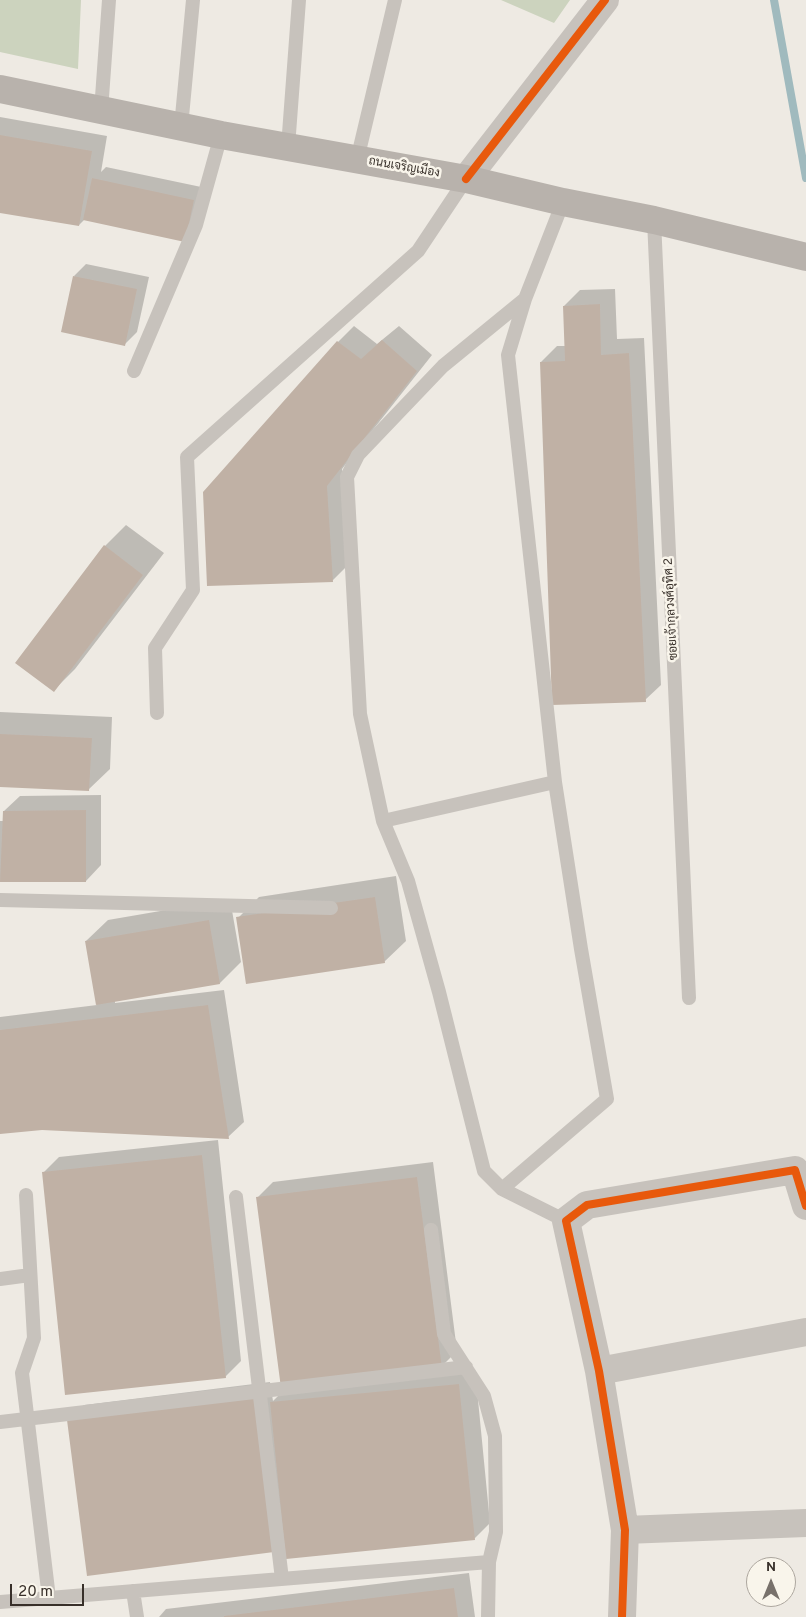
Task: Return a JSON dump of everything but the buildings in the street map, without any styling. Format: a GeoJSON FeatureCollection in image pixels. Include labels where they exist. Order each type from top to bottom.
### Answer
{"type":"FeatureCollection","features":[{"type":"Feature","properties":{"kind":"main road","name":"ถนนเจริญเมือง"},"geometry":{"type":"LineString","coordinates":[[0,89],[221,135],[466,179],[563,202],[654,220],[806,257]]}},
{"type":"Feature","properties":{"kind":"street"},"geometry":{"type":"LineString","coordinates":[[466,179],[605,0]]}},
{"type":"Feature","properties":{"kind":"street"},"geometry":{"type":"LineString","coordinates":[[622,1617],[625,1530],[599,1371],[566,1222],[587,1205],[794,1170],[806,1206]]}},
{"type":"Feature","properties":{"kind":"street"},"geometry":{"type":"LineString","coordinates":[[599,1371],[806,1332]]}},
{"type":"Feature","properties":{"kind":"street"},"geometry":{"type":"LineString","coordinates":[[625,1530],[806,1523]]}},
{"type":"Feature","properties":{"kind":"lane"},"geometry":{"type":"LineString","coordinates":[[101,111],[109,0]]}},
{"type":"Feature","properties":{"kind":"lane"},"geometry":{"type":"LineString","coordinates":[[181,127],[193,0]]}},
{"type":"Feature","properties":{"kind":"lane"},"geometry":{"type":"LineString","coordinates":[[288,147],[299,0]]}},
{"type":"Feature","properties":{"kind":"lane"},"geometry":{"type":"LineString","coordinates":[[357,160],[396,0]]}},
{"type":"Feature","properties":{"kind":"lane"},"geometry":{"type":"LineString","coordinates":[[134,371],[196,225],[221,135]]}},
{"type":"Feature","properties":{"kind":"lane"},"geometry":{"type":"LineString","coordinates":[[157,712],[155,648],[193,590],[187,458],[418,251],[466,179]]}},
{"type":"Feature","properties":{"kind":"lane"},"geometry":{"type":"LineString","coordinates":[[502,1189],[607,1100],[555,782],[508,355],[525,299],[563,202]]}},
{"type":"Feature","properties":{"kind":"lane","name":"ซอยเจ้ากุลวงศ์อุทิศ 2"},"geometry":{"type":"LineString","coordinates":[[654,220],[689,998]]}},
{"type":"Feature","properties":{"kind":"lane"},"geometry":{"type":"LineString","coordinates":[[525,299],[444,366],[358,455],[347,477],[360,714],[383,821],[408,881],[439,992],[484,1171],[502,1189],[566,1222]]}},
{"type":"Feature","properties":{"kind":"lane"},"geometry":{"type":"LineString","coordinates":[[383,821],[555,782]]}},
{"type":"Feature","properties":{"kind":"lane"},"geometry":{"type":"LineString","coordinates":[[0,900],[331,908]]}},
{"type":"Feature","properties":{"kind":"lane"},"geometry":{"type":"LineString","coordinates":[[26,1195],[34,1338],[22,1373],[26,1420],[49,1598]]}},
{"type":"Feature","properties":{"kind":"lane"},"geometry":{"type":"LineString","coordinates":[[236,1197],[282,1579]]}},
{"type":"Feature","properties":{"kind":"lane"},"geometry":{"type":"LineString","coordinates":[[431,1230],[444,1334],[451,1348],[466,1367],[484,1396],[495,1436],[496,1532],[489,1562],[488,1617]]}},
{"type":"Feature","properties":{"kind":"lane"},"geometry":{"type":"LineString","coordinates":[[0,1279],[30,1275]]}},
{"type":"Feature","properties":{"kind":"lane"},"geometry":{"type":"LineString","coordinates":[[0,1422],[466,1367]]}},
{"type":"Feature","properties":{"kind":"lane"},"geometry":{"type":"LineString","coordinates":[[0,1598],[49,1598],[489,1562]]}},
{"type":"Feature","properties":{"kind":"lane"},"geometry":{"type":"LineString","coordinates":[[133,1591],[136,1617]]}},
{"type":"Feature","properties":{"kind":"green space"},"geometry":{"type":"Polygon","coordinates":[[[0,0],[81,0],[78,69],[0,52],[0,0]]]}},
{"type":"Feature","properties":{"kind":"green space"},"geometry":{"type":"Polygon","coordinates":[[[501,0],[570,0],[554,23],[501,0]]]}},
{"type":"Feature","properties":{"kind":"waterway"},"geometry":{"type":"LineString","coordinates":[[774,0],[806,178]]}},
{"type":"Feature","properties":{"kind":"cycle path"},"geometry":{"type":"LineString","coordinates":[[466,179],[605,0]]}},
{"type":"Feature","properties":{"kind":"cycle path"},"geometry":{"type":"LineString","coordinates":[[622,1617],[625,1530],[599,1371],[566,1221],[587,1205],[795,1170],[806,1206]]}}]}
